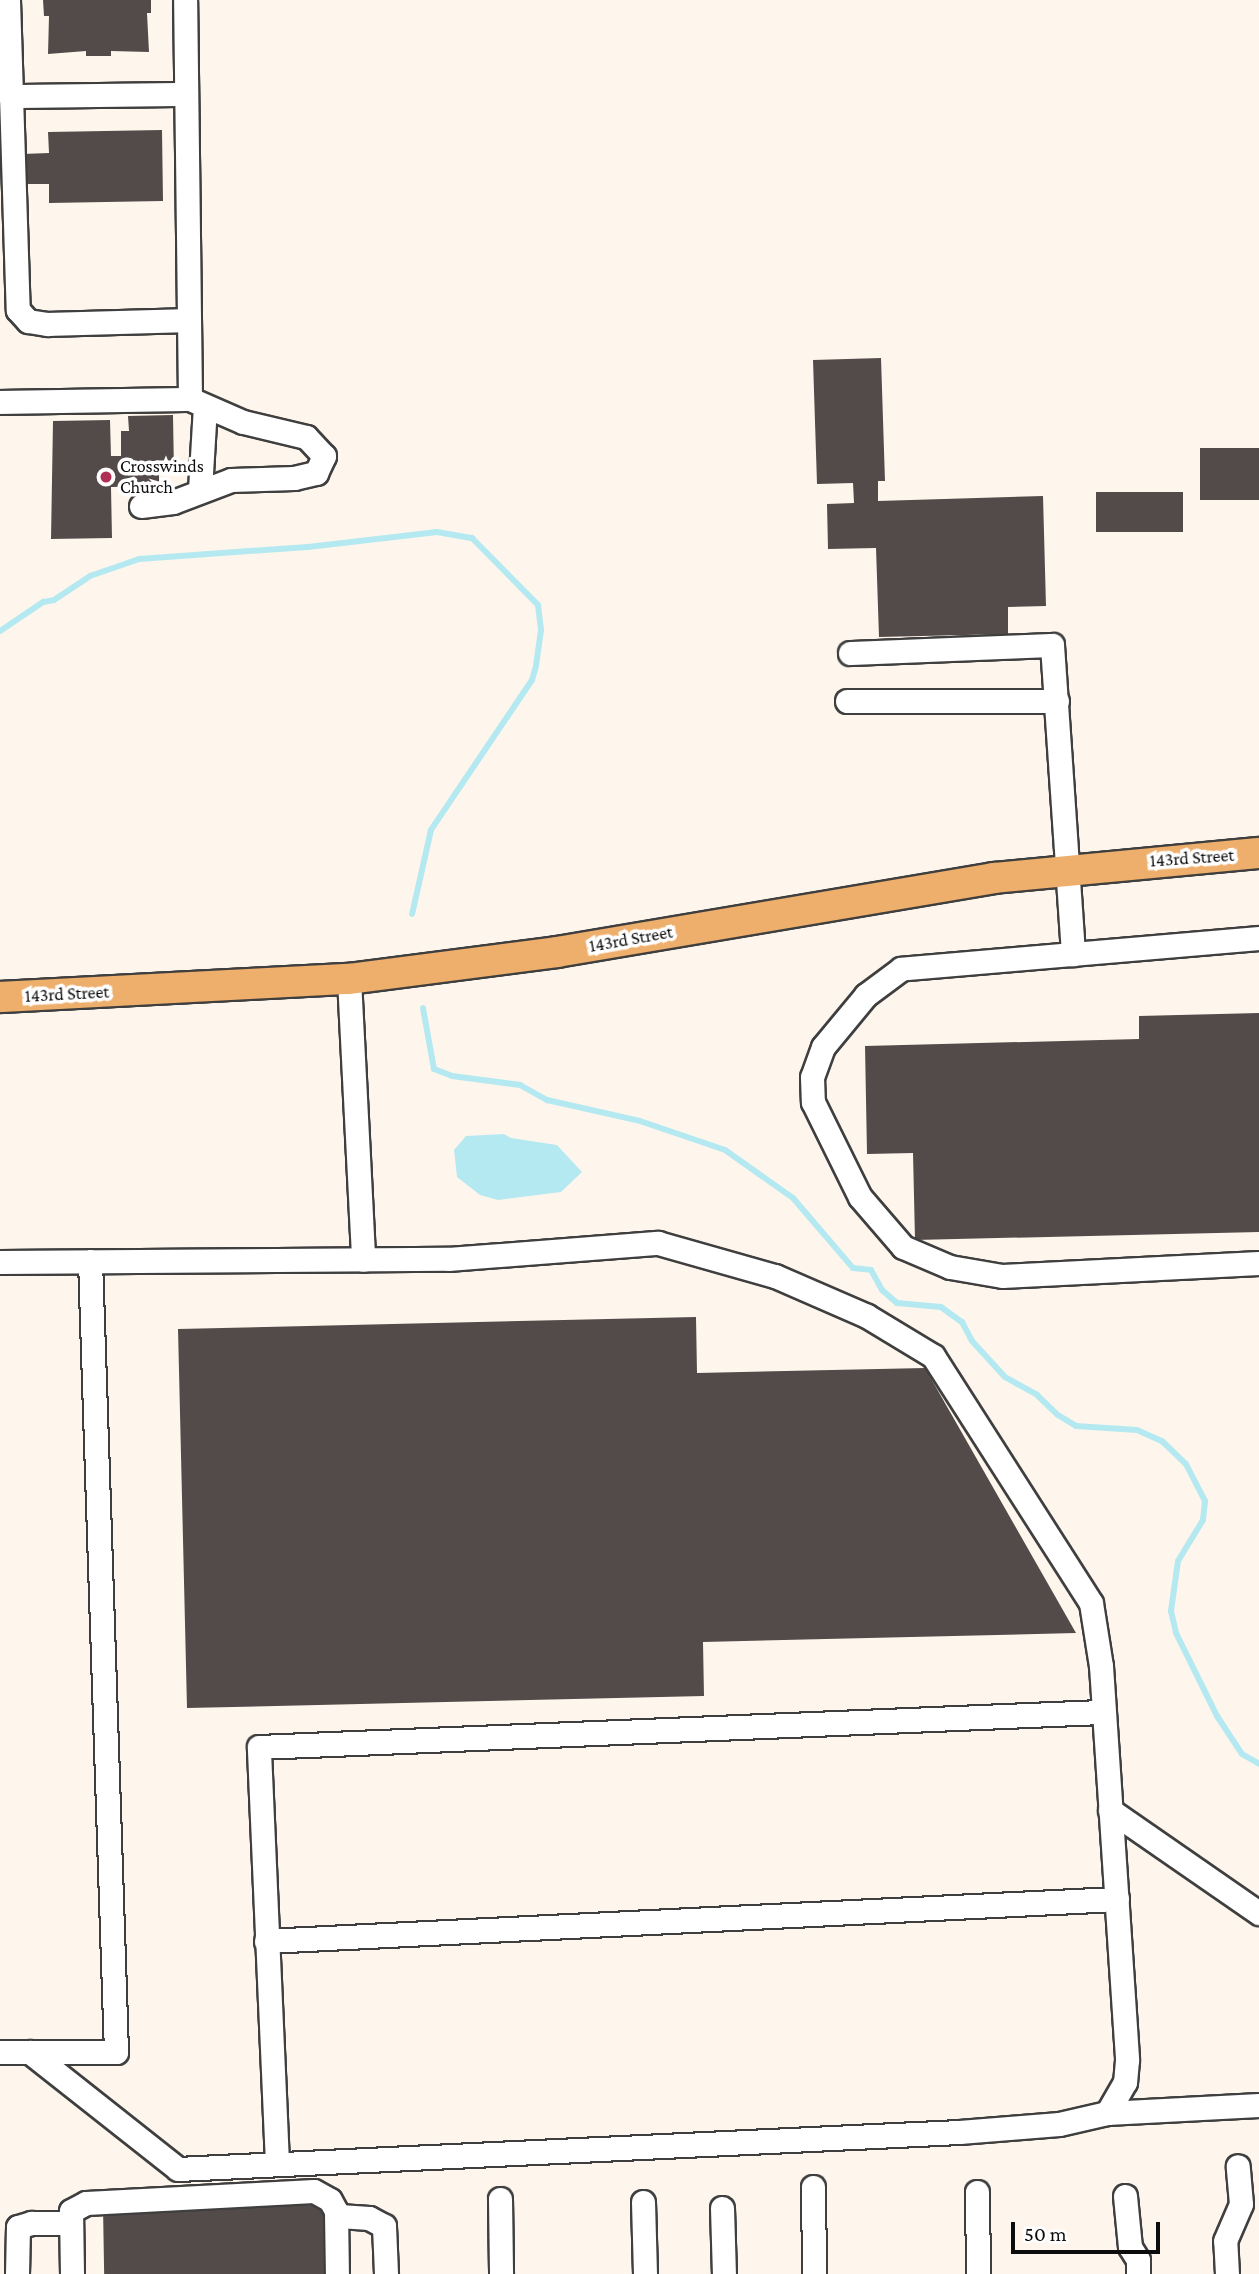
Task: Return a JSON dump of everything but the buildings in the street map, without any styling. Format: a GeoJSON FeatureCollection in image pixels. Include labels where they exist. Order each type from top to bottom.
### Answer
{"type":"FeatureCollection","features":[{"type":"Feature","properties":{"kind":"main road","name":"143rd Street"},"geometry":{"type":"LineString","coordinates":[[0,997],[348,979],[556,952],[934,887],[1070,869],[1259,853]]}},
{"type":"Feature","properties":{"kind":"lane"},"geometry":{"type":"LineString","coordinates":[[8,0],[18,310],[28,321],[48,324],[189,320]]}},
{"type":"Feature","properties":{"kind":"lane"},"geometry":{"type":"LineString","coordinates":[[185,0],[189,320],[198,403],[200,490]]}},
{"type":"Feature","properties":{"kind":"lane"},"geometry":{"type":"LineString","coordinates":[[10,96],[186,94]]}},
{"type":"Feature","properties":{"kind":"lane"},"geometry":{"type":"LineString","coordinates":[[0,402],[198,403],[243,422],[306,437],[324,456],[316,473],[294,478],[231,480],[173,502],[141,506]]}},
{"type":"Feature","properties":{"kind":"lane"},"geometry":{"type":"LineString","coordinates":[[850,653],[1052,645],[1070,869],[1073,954]]}},
{"type":"Feature","properties":{"kind":"lane"},"geometry":{"type":"LineString","coordinates":[[847,702],[1056,701]]}},
{"type":"Feature","properties":{"kind":"lane"},"geometry":{"type":"LineString","coordinates":[[1259,938],[901,970],[866,995],[823,1047],[812,1077],[813,1101],[860,1197],[904,1247],[950,1267],[1002,1276],[1259,1263]]}},
{"type":"Feature","properties":{"kind":"lane"},"geometry":{"type":"LineString","coordinates":[[348,979],[363,1260]]}},
{"type":"Feature","properties":{"kind":"lane"},"geometry":{"type":"LineString","coordinates":[[0,1262],[447,1259],[658,1243],[775,1276],[867,1316],[933,1356],[1091,1603],[1101,1666],[1127,2060],[1125,2082],[1107,2113]]}},
{"type":"Feature","properties":{"kind":"lane"},"geometry":{"type":"LineString","coordinates":[[0,2052],[116,2052],[90,1261]]}},
{"type":"Feature","properties":{"kind":"lane"},"geometry":{"type":"LineString","coordinates":[[277,2163],[259,1747],[1102,1712]]}},
{"type":"Feature","properties":{"kind":"lane"},"geometry":{"type":"LineString","coordinates":[[1110,1810],[1259,1913]]}},
{"type":"Feature","properties":{"kind":"lane"},"geometry":{"type":"LineString","coordinates":[[266,1941],[1117,1899]]}},
{"type":"Feature","properties":{"kind":"lane"},"geometry":{"type":"LineString","coordinates":[[30,2052],[178,2169],[960,2132],[1059,2124],[1107,2113],[1259,2105]]}},
{"type":"Feature","properties":{"kind":"lane"},"geometry":{"type":"LineString","coordinates":[[1227,2274],[1225,2241],[1241,2204],[1238,2166]]}},
{"type":"Feature","properties":{"kind":"lane"},"geometry":{"type":"LineString","coordinates":[[813,2187],[814,2274]]}},
{"type":"Feature","properties":{"kind":"lane"},"geometry":{"type":"LineString","coordinates":[[72,2274],[70,2223],[71,2211],[75,2207],[105,2200],[314,2191],[330,2200],[336,2213],[337,2274]]}},
{"type":"Feature","properties":{"kind":"lane"},"geometry":{"type":"LineString","coordinates":[[977,2192],[978,2274]]}},
{"type":"Feature","properties":{"kind":"lane"},"geometry":{"type":"LineString","coordinates":[[1125,2196],[1130,2248],[1138,2260],[1138,2274]]}},
{"type":"Feature","properties":{"kind":"lane"},"geometry":{"type":"LineString","coordinates":[[500,2199],[501,2274]]}},
{"type":"Feature","properties":{"kind":"lane"},"geometry":{"type":"LineString","coordinates":[[643,2202],[645,2274]]}},
{"type":"Feature","properties":{"kind":"lane"},"geometry":{"type":"LineString","coordinates":[[722,2208],[724,2274]]}},
{"type":"Feature","properties":{"kind":"lane"},"geometry":{"type":"LineString","coordinates":[[336,2213],[342,2218],[378,2221],[384,2226],[386,2274]]}},
{"type":"Feature","properties":{"kind":"lane"},"geometry":{"type":"LineString","coordinates":[[17,2274],[18,2227],[31,2223],[70,2223]]}},
{"type":"Feature","properties":{"kind":"water"},"geometry":{"type":"Polygon","coordinates":[[[504,1134],[511,1138],[557,1145],[582,1172],[561,1192],[498,1200],[480,1195],[457,1177],[454,1150],[466,1136],[504,1134]]]}},
{"type":"Feature","properties":{"kind":"waterway"},"geometry":{"type":"LineString","coordinates":[[0,631],[43,602],[54,600],[90,576],[139,559],[308,547],[437,532],[472,538],[538,605],[541,630],[536,666],[532,680],[431,830],[412,914]]}},
{"type":"Feature","properties":{"kind":"waterway"},"geometry":{"type":"LineString","coordinates":[[423,1008],[434,1069],[452,1076],[520,1085],[547,1100],[640,1121],[725,1150],[793,1198],[853,1268],[871,1270],[882,1290],[897,1303],[941,1307],[962,1322],[972,1341],[1005,1377],[1037,1395],[1058,1415],[1076,1426],[1137,1430],[1162,1441],[1186,1464],[1205,1501],[1203,1520],[1178,1561],[1171,1611],[1176,1633],[1217,1716],[1242,1754],[1259,1764]]}},
{"type":"Feature","properties":{"kind":"place","name":"Crosswinds Church"},"geometry":{"type":"Point","coordinates":[106,477]}}]}
